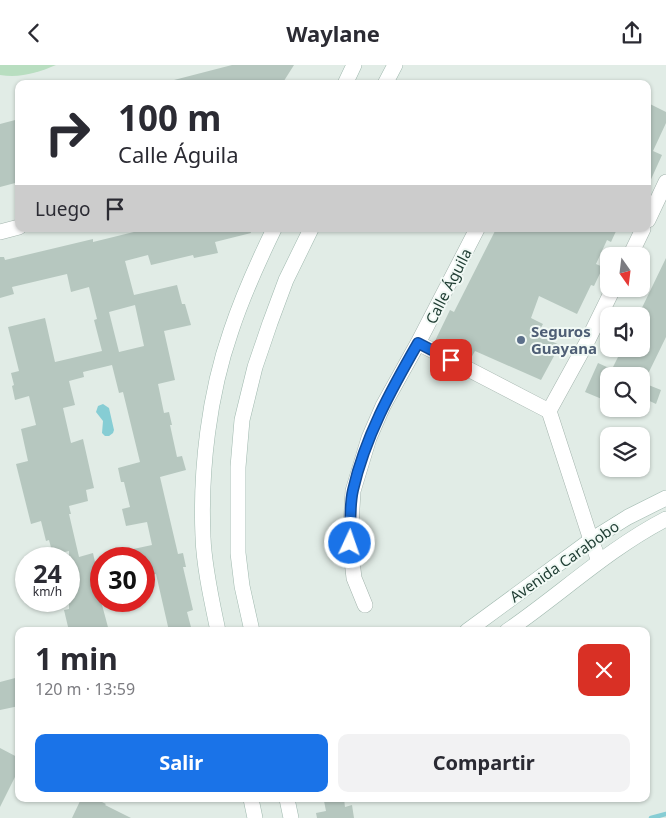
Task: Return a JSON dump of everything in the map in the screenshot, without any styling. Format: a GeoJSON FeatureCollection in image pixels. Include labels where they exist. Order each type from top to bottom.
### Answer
{"type":"FeatureCollection","features":[{"type":"Feature","properties":{"kind":"main road"},"geometry":{"type":"LineString","coordinates":[[347,80],[354,65]]}},
{"type":"Feature","properties":{"kind":"main road"},"geometry":{"type":"LineString","coordinates":[[387,80],[395,65]]}},
{"type":"Feature","properties":{"kind":"main road"},"geometry":{"type":"LineString","coordinates":[[651,214],[666,183]]}},
{"type":"Feature","properties":{"kind":"main road"},"geometry":{"type":"LineString","coordinates":[[0,231],[15,228]]}},
{"type":"Feature","properties":{"kind":"main road"},"geometry":{"type":"LineString","coordinates":[[217,627],[203,539],[203,467],[214,394],[230,333],[249,282],[273,232]]}},
{"type":"Feature","properties":{"kind":"main road"},"geometry":{"type":"LineString","coordinates":[[251,627],[242,587],[238,553],[238,467],[242,420],[270,323],[286,279],[310,232]]}},
{"type":"Feature","properties":{"kind":"main road","name":"Calle Águila"},"geometry":{"type":"LineString","coordinates":[[365,605],[354,578],[350,543],[353,491],[369,438],[383,406],[475,232]]}},
{"type":"Feature","properties":{"kind":"main road"},"geometry":{"type":"LineString","coordinates":[[634,247],[642,232]]}},
{"type":"Feature","properties":{"kind":"main road"},"geometry":{"type":"LineString","coordinates":[[549,411],[610,297]]}},
{"type":"Feature","properties":{"kind":"main road"},"geometry":{"type":"LineString","coordinates":[[418,343],[549,411],[599,561]]}},
{"type":"Feature","properties":{"kind":"main road","name":"Avenida Carabobo"},"geometry":{"type":"LineString","coordinates":[[472,627],[591,540],[628,517],[666,498]]}},
{"type":"Feature","properties":{"kind":"main road","name":"Avenida Carabobo"},"geometry":{"type":"LineString","coordinates":[[512,627],[640,532],[666,519]]}},
{"type":"Feature","properties":{"kind":"main road"},"geometry":{"type":"LineString","coordinates":[[252,802],[255,818]]}},
{"type":"Feature","properties":{"kind":"main road"},"geometry":{"type":"LineString","coordinates":[[288,802],[291,818]]}},
{"type":"Feature","properties":{"kind":"green space"},"geometry":{"type":"Polygon","coordinates":[[[0,65],[56,65],[15,76],[0,75],[0,65]]]}},
{"type":"Feature","properties":{"kind":"water"},"geometry":{"type":"Polygon","coordinates":[[[103,404],[109,408],[114,430],[109,436],[105,436],[102,433],[103,421],[96,412],[98,406],[103,404]]]}},
{"type":"Feature","properties":{"kind":"building"},"geometry":{"type":"Polygon","coordinates":[[[232,65],[294,65],[285,80],[174,80],[232,65]]]}},
{"type":"Feature","properties":{"kind":"building"},"geometry":{"type":"Polygon","coordinates":[[[651,104],[666,112],[666,123],[653,151],[662,155],[651,179],[651,104]]]}},
{"type":"Feature","properties":{"kind":"building"},"geometry":{"type":"Polygon","coordinates":[[[15,120],[15,183],[0,187],[0,124],[15,120]]]}},
{"type":"Feature","properties":{"kind":"building"},"geometry":{"type":"Polygon","coordinates":[[[134,232],[251,232],[215,242],[218,253],[194,258],[193,255],[151,265],[148,255],[125,261],[134,295],[177,285],[182,304],[185,304],[191,325],[164,331],[175,380],[158,384],[164,413],[169,412],[177,457],[182,456],[186,470],[160,477],[178,554],[183,553],[186,567],[183,567],[193,610],[187,612],[191,627],[168,627],[155,574],[155,547],[143,547],[152,545],[147,522],[126,526],[122,509],[130,507],[124,482],[121,482],[118,468],[140,462],[123,392],[119,393],[112,365],[83,372],[84,377],[69,381],[75,405],[63,408],[71,443],[83,439],[94,488],[86,490],[88,501],[69,506],[77,547],[51,547],[49,540],[46,541],[41,521],[31,524],[16,464],[28,461],[21,429],[36,425],[29,396],[15,400],[11,373],[19,371],[8,327],[45,318],[55,362],[102,351],[94,320],[97,319],[89,287],[71,292],[67,274],[12,287],[14,294],[0,298],[0,257],[4,257],[5,260],[93,239],[93,242],[134,232]],[[135,305],[109,312],[119,352],[144,346],[135,305]]]}},
{"type":"Feature","properties":{"kind":"building"},"geometry":{"type":"Polygon","coordinates":[[[494,232],[616,232],[611,242],[607,240],[604,247],[600,247],[600,255],[596,264],[600,266],[600,273],[594,286],[591,285],[577,314],[539,296],[531,318],[543,324],[537,335],[560,345],[541,380],[475,351],[470,360],[435,341],[450,310],[454,312],[494,232]]]}},
{"type":"Feature","properties":{"kind":"building"},"geometry":{"type":"Polygon","coordinates":[[[666,258],[666,337],[650,370],[650,367],[613,367],[618,357],[650,357],[650,307],[642,307],[647,297],[650,297],[650,291],[666,258]]]}},
{"type":"Feature","properties":{"kind":"building"},"geometry":{"type":"Polygon","coordinates":[[[598,363],[607,367],[600,367],[600,398],[585,392],[598,363]]]}},
{"type":"Feature","properties":{"kind":"building"},"geometry":{"type":"Polygon","coordinates":[[[650,386],[661,390],[656,404],[650,401],[650,386]]]}},
{"type":"Feature","properties":{"kind":"building"},"geometry":{"type":"Polygon","coordinates":[[[90,554],[90,612],[104,612],[108,627],[68,627],[64,612],[80,612],[80,557],[90,554]]]}},
{"type":"Feature","properties":{"kind":"building"},"geometry":{"type":"Polygon","coordinates":[[[15,678],[15,707],[0,710],[0,682],[15,678]]]}},
{"type":"Feature","properties":{"kind":"building"},"geometry":{"type":"Polygon","coordinates":[[[0,748],[15,756],[15,777],[0,807],[0,748]]]}},
{"type":"Feature","properties":{"kind":"building"},"geometry":{"type":"Polygon","coordinates":[[[80,802],[102,802],[131,818],[72,818],[80,802]]]}},
{"type":"Feature","properties":{"kind":"building"},"geometry":{"type":"Polygon","coordinates":[[[324,802],[344,802],[345,807],[352,805],[354,818],[317,818],[316,813],[326,811],[324,802]]]}},
{"type":"Feature","properties":{"kind":"waterway"},"geometry":{"type":"LineString","coordinates":[[651,818],[666,814]]}},
{"type":"Feature","properties":{"kind":"place","name":"Seguros Guayana"},"geometry":{"type":"Point","coordinates":[521,340]}},
{"type":"Feature","properties":{"kind":"route"},"geometry":{"type":"LineString","coordinates":[[350,543],[353,491],[369,438],[390,391],[418,343],[451,360]]}}]}
